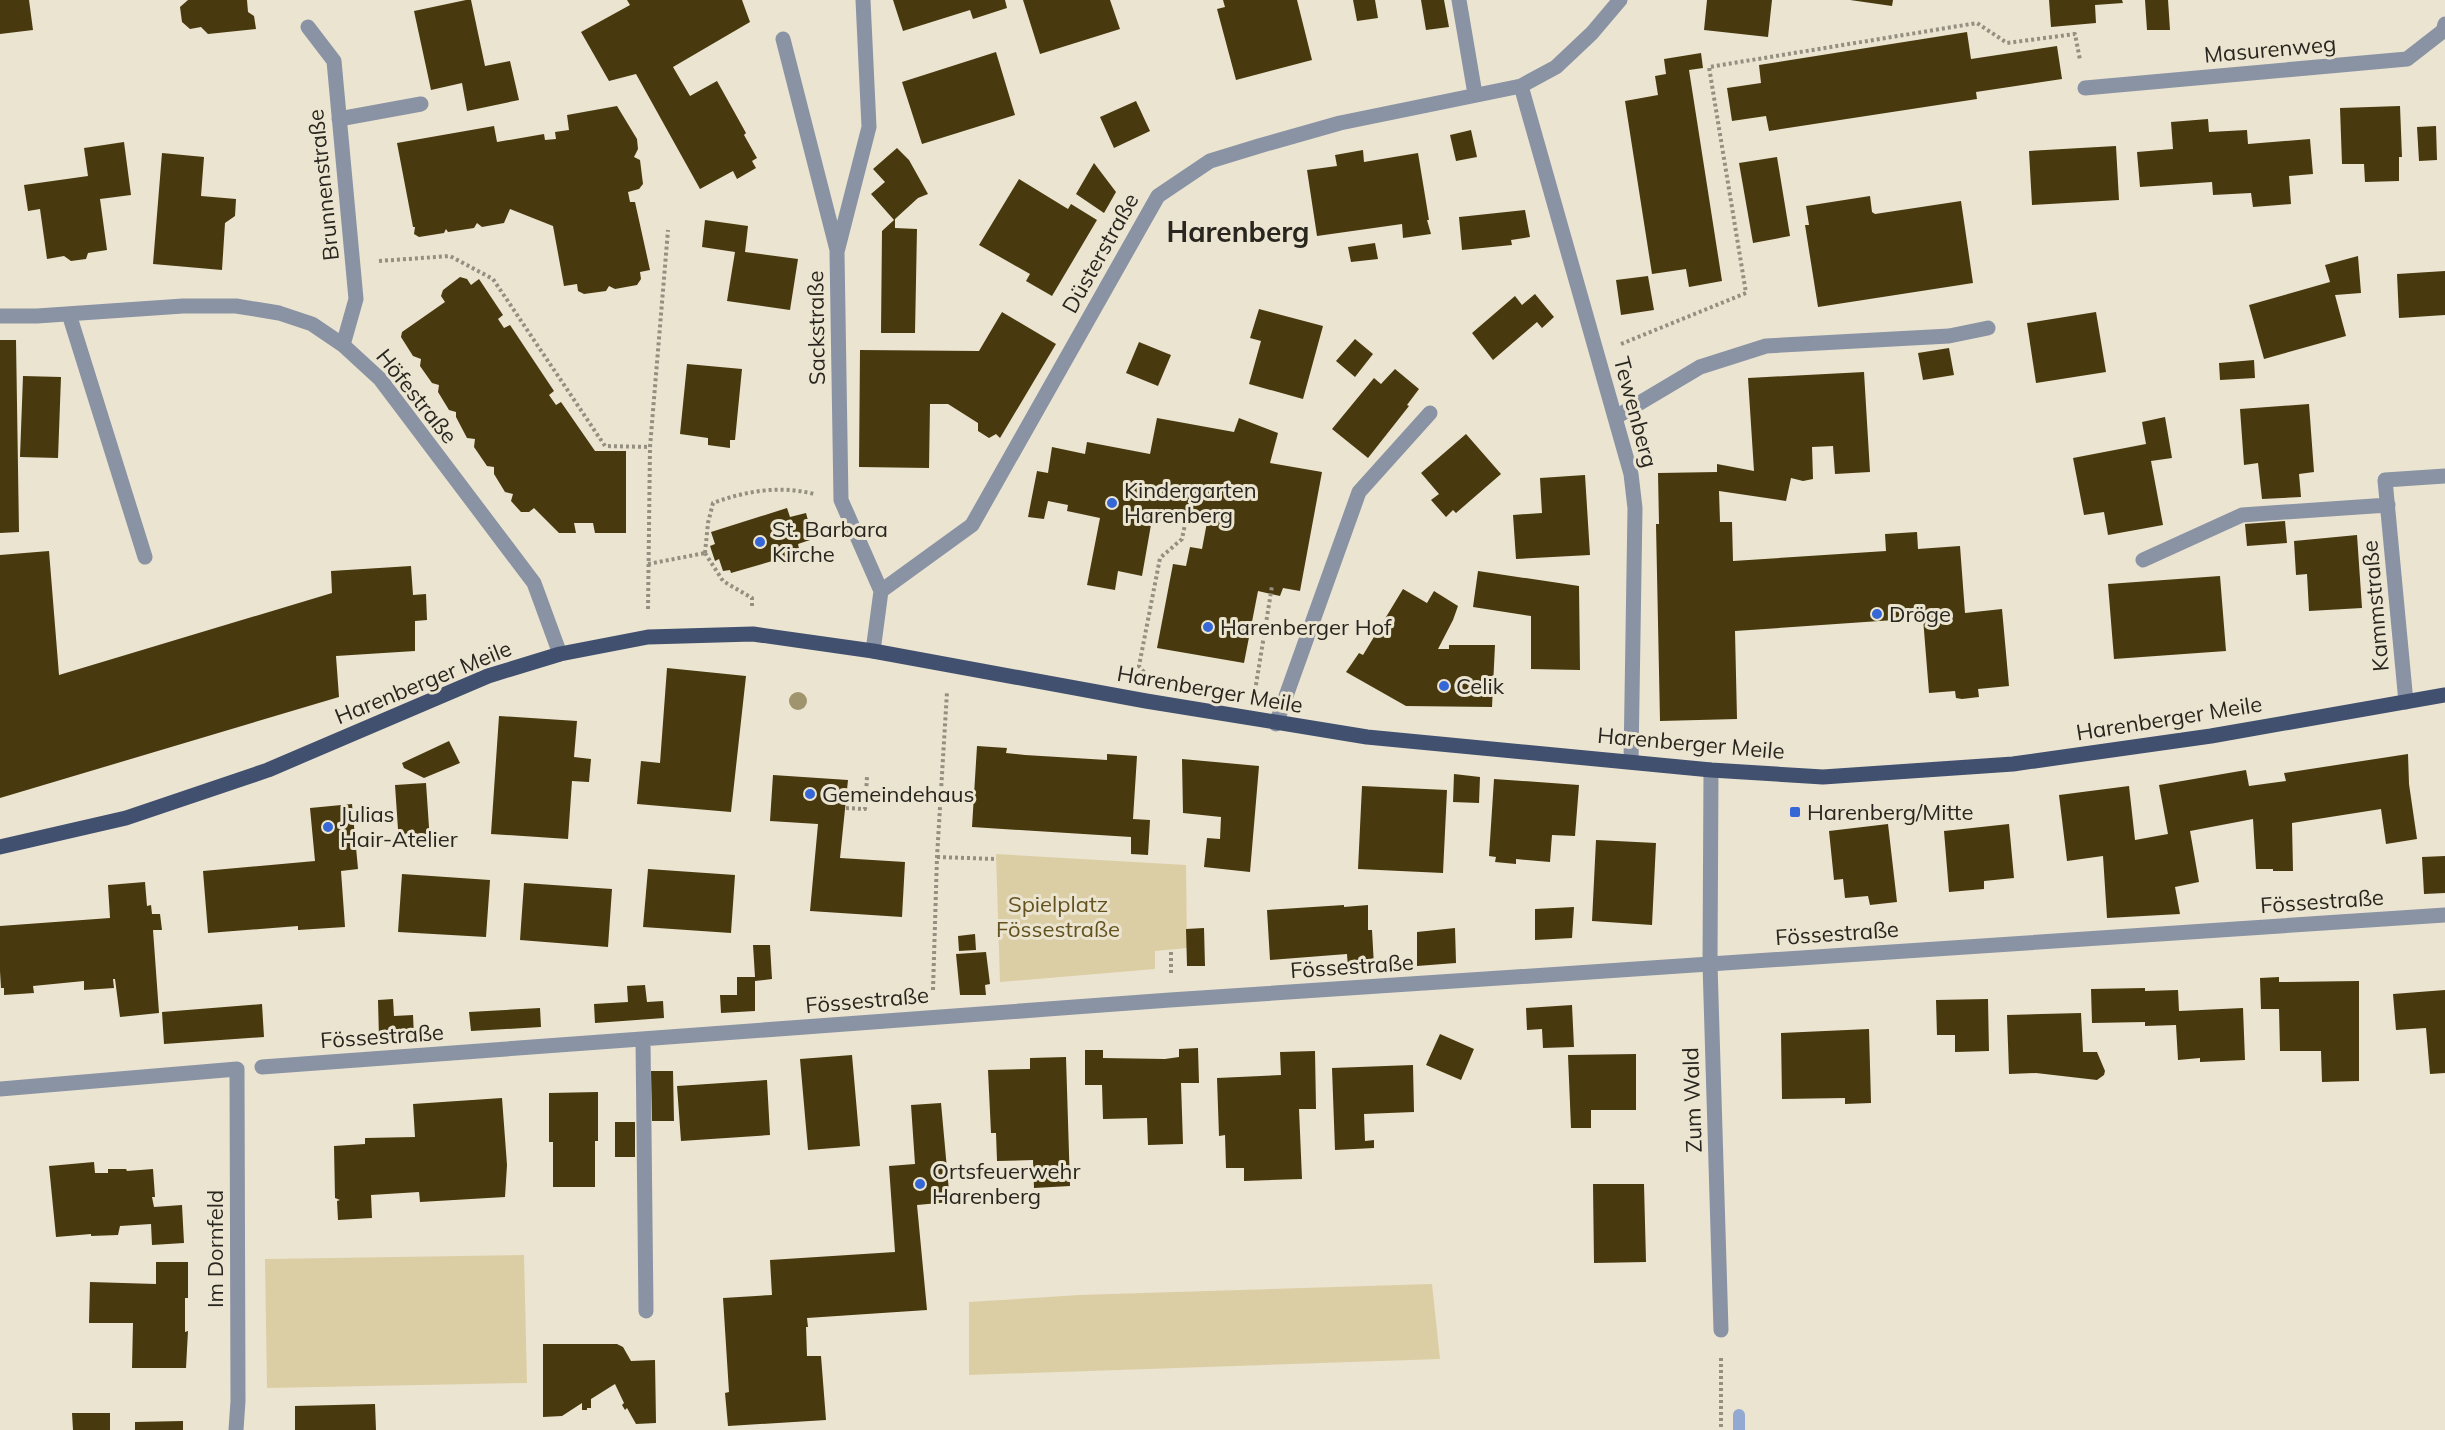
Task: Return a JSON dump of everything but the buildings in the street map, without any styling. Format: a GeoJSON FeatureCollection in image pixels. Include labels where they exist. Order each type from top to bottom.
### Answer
{"type":"FeatureCollection","features":[{"type":"Feature","properties":{"kind":"main road","name":"Harenberger Meile"},"geometry":{"type":"LineString","coordinates":[[0,847],[126,818],[257,773],[488,676],[560,654],[648,637],[753,634],[873,651],[1276,724],[1367,737],[1631,760],[1711,770],[1823,777],[2013,764],[2211,736],[2445,695]]}},
{"type":"Feature","properties":{"kind":"street","name":"Sackstraße"},"geometry":{"type":"LineString","coordinates":[[863,0],[869,127],[837,252],[841,500],[881,591]]}},
{"type":"Feature","properties":{"kind":"street"},"geometry":{"type":"LineString","coordinates":[[1459,0],[1475,94]]}},
{"type":"Feature","properties":{"kind":"street","name":"Düsterstraße"},"geometry":{"type":"LineString","coordinates":[[881,591],[972,525],[1158,196],[1210,161],[1341,123],[1521,86],[1556,67],[1592,33],[1620,0]]}},
{"type":"Feature","properties":{"kind":"street","name":"Masurenweg"},"geometry":{"type":"LineString","coordinates":[[2085,88],[2407,59],[2444,31],[2445,24]]}},
{"type":"Feature","properties":{"kind":"street","name":"Brunnenstraße"},"geometry":{"type":"LineString","coordinates":[[308,27],[334,61],[356,299],[343,345]]}},
{"type":"Feature","properties":{"kind":"street"},"geometry":{"type":"LineString","coordinates":[[783,39],[837,252]]}},
{"type":"Feature","properties":{"kind":"street","name":"Tewenberg"},"geometry":{"type":"LineString","coordinates":[[1521,86],[1631,474],[1635,508],[1631,760]]}},
{"type":"Feature","properties":{"kind":"street"},"geometry":{"type":"LineString","coordinates":[[339,119],[421,104]]}},
{"type":"Feature","properties":{"kind":"street","name":"Höfestraße"},"geometry":{"type":"LineString","coordinates":[[0,316],[183,306],[236,306],[279,313],[312,324],[343,345],[380,379],[534,583],[560,654]]}},
{"type":"Feature","properties":{"kind":"street"},"geometry":{"type":"LineString","coordinates":[[69,314],[145,557]]}},
{"type":"Feature","properties":{"kind":"street"},"geometry":{"type":"LineString","coordinates":[[1616,417],[1700,367],[1766,346],[1949,336],[1988,328]]}},
{"type":"Feature","properties":{"kind":"street"},"geometry":{"type":"LineString","coordinates":[[1276,724],[1359,492],[1430,413]]}},
{"type":"Feature","properties":{"kind":"street","name":"Kammstraße"},"geometry":{"type":"LineString","coordinates":[[2406,702],[2385,480],[2445,476]]}},
{"type":"Feature","properties":{"kind":"street"},"geometry":{"type":"LineString","coordinates":[[2143,560],[2242,515],[2388,505]]}},
{"type":"Feature","properties":{"kind":"street"},"geometry":{"type":"LineString","coordinates":[[873,651],[881,591]]}},
{"type":"Feature","properties":{"kind":"street","name":"Zum Wald"},"geometry":{"type":"LineString","coordinates":[[1711,770],[1710,964],[1721,1330]]}},
{"type":"Feature","properties":{"kind":"street","name":"Fössestraße"},"geometry":{"type":"LineString","coordinates":[[262,1067],[931,1017],[2445,915]]}},
{"type":"Feature","properties":{"kind":"street"},"geometry":{"type":"LineString","coordinates":[[643,1040],[646,1311]]}},
{"type":"Feature","properties":{"kind":"street","name":"Im Dornfeld"},"geometry":{"type":"LineString","coordinates":[[0,1089],[237,1069],[238,1401],[236,1430]]}},
{"type":"Feature","properties":{"kind":"path"},"geometry":{"type":"LineString","coordinates":[[1597,354],[1746,293],[1709,67],[1977,23],[2007,43],[2075,34],[2085,88]]}},
{"type":"Feature","properties":{"kind":"path"},"geometry":{"type":"LineString","coordinates":[[648,637],[650,447],[668,230]]}},
{"type":"Feature","properties":{"kind":"path"},"geometry":{"type":"LineString","coordinates":[[354,263],[450,256],[493,279],[605,446],[650,447]]}},
{"type":"Feature","properties":{"kind":"path"},"geometry":{"type":"LineString","coordinates":[[744,593],[723,581],[705,553],[713,503],[741,493],[795,489],[841,500]]}},
{"type":"Feature","properties":{"kind":"path"},"geometry":{"type":"LineString","coordinates":[[1146,701],[1150,679],[1139,666],[1160,558],[1182,539],[1189,505]]}},
{"type":"Feature","properties":{"kind":"path"},"geometry":{"type":"LineString","coordinates":[[648,564],[705,553]]}},
{"type":"Feature","properties":{"kind":"path"},"geometry":{"type":"LineString","coordinates":[[1250,719],[1272,586]]}},
{"type":"Feature","properties":{"kind":"path"},"geometry":{"type":"LineString","coordinates":[[931,1017],[935,970],[937,857],[949,665]]}},
{"type":"Feature","properties":{"kind":"path"},"geometry":{"type":"LineString","coordinates":[[846,807],[865,809],[867,777]]}},
{"type":"Feature","properties":{"kind":"path"},"geometry":{"type":"LineString","coordinates":[[937,857],[996,859]]}},
{"type":"Feature","properties":{"kind":"path"},"geometry":{"type":"LineString","coordinates":[[1721,1330],[1721,1430]]}},
{"type":"Feature","properties":{"kind":"green space","name":"Spielplatz Fössestraße"},"geometry":{"type":"Polygon","coordinates":[[[996,854],[1186,865],[1187,948],[1155,951],[1155,969],[1000,982],[996,854]]]}},
{"type":"Feature","properties":{"kind":"green space"},"geometry":{"type":"Polygon","coordinates":[[[524,1255],[527,1383],[267,1388],[265,1259],[524,1255]]]}},
{"type":"Feature","properties":{"kind":"green space"},"geometry":{"type":"Polygon","coordinates":[[[1432,1284],[1440,1359],[969,1375],[969,1302],[1079,1295],[1432,1284]]]}},
{"type":"Feature","properties":{"kind":"waterway"},"geometry":{"type":"LineString","coordinates":[[1739,1415],[1739,1430]]}},
{"type":"Feature","properties":{"kind":"place","name":"Kindergarten Harenberg"},"geometry":{"type":"Point","coordinates":[1112,503]}},
{"type":"Feature","properties":{"kind":"place","name":"St. Barbara Kirche"},"geometry":{"type":"Point","coordinates":[760,542]}},
{"type":"Feature","properties":{"kind":"place","name":"Dröge"},"geometry":{"type":"Point","coordinates":[1877,614]}},
{"type":"Feature","properties":{"kind":"place","name":"Harenberger Hof"},"geometry":{"type":"Point","coordinates":[1208,627]}},
{"type":"Feature","properties":{"kind":"place","name":"Celik"},"geometry":{"type":"Point","coordinates":[1444,686]}},
{"type":"Feature","properties":{"kind":"place","name":"Gemeindehaus"},"geometry":{"type":"Point","coordinates":[810,794]}},
{"type":"Feature","properties":{"kind":"place","name":"Harenberg/Mitte"},"geometry":{"type":"Point","coordinates":[1795,812]}},
{"type":"Feature","properties":{"kind":"place","name":"Julias Hair-Atelier"},"geometry":{"type":"Point","coordinates":[328,827]}},
{"type":"Feature","properties":{"kind":"place","name":"Ortsfeuerwehr Harenberg"},"geometry":{"type":"Point","coordinates":[920,1184]}},
{"type":"Feature","properties":{"kind":"district","name":"Harenberg"},"geometry":{"type":"Point","coordinates":[1238,231]}}]}
